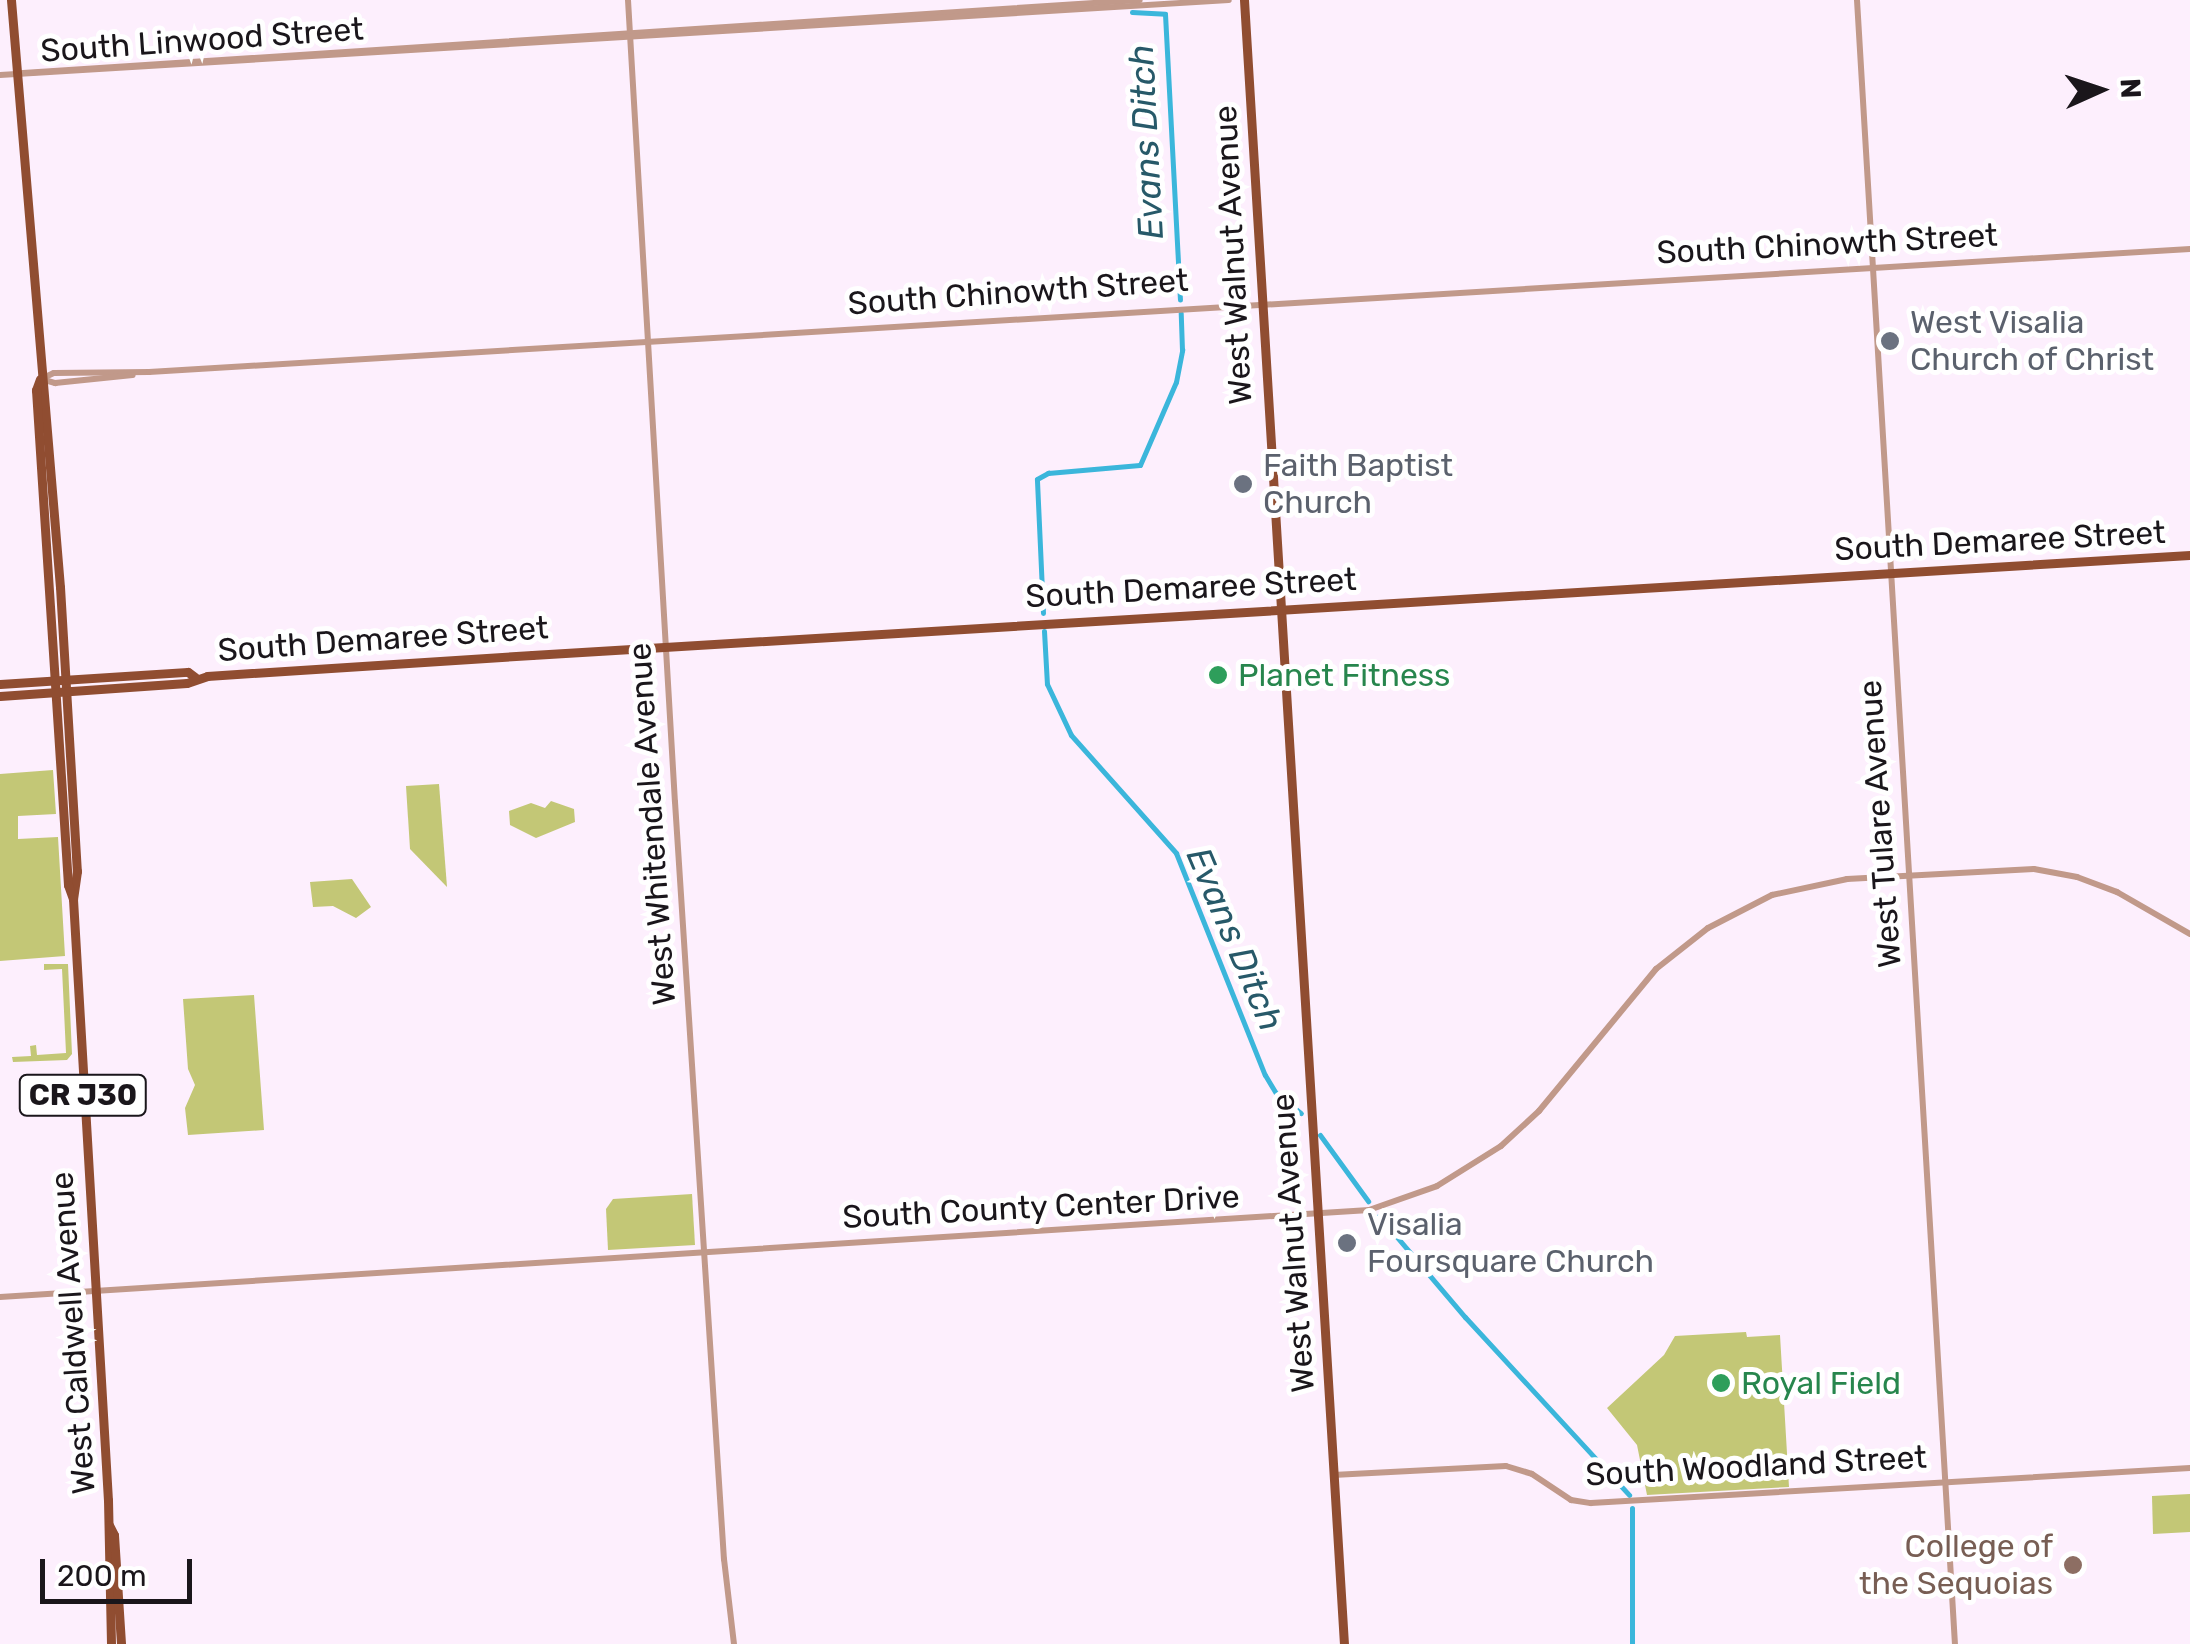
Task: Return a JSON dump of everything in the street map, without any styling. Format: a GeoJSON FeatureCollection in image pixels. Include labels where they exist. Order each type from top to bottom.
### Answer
{"type":"FeatureCollection","features":[{"type":"Feature","properties":{"kind":"main road","name":"West Caldwell Avenue"},"geometry":{"type":"LineString","coordinates":[[12,0],[40,379],[36,390],[44,489],[61,680],[68,692],[76,852],[73,899],[109,1524],[111,1644]]}},
{"type":"Feature","properties":{"kind":"main road","name":"West Walnut Avenue"},"geometry":{"type":"LineString","coordinates":[[1244,0],[1344,1644]]}},
{"type":"Feature","properties":{"kind":"main road","name":"West Caldwell Avenue"},"geometry":{"type":"LineString","coordinates":[[40,379],[46,389],[59,562],[61,680],[56,692],[68,885],[73,899]]}},
{"type":"Feature","properties":{"kind":"main road"},"geometry":{"type":"LineString","coordinates":[[44,489],[49,496],[53,550],[59,562]]}},
{"type":"Feature","properties":{"kind":"main road","name":"South Demaree Street"},"geometry":{"type":"LineString","coordinates":[[0,696],[187,683],[196,677],[665,646],[2190,555]]}},
{"type":"Feature","properties":{"kind":"main road","name":"South Demaree Street"},"geometry":{"type":"LineString","coordinates":[[0,684],[188,672],[196,677]]}},
{"type":"Feature","properties":{"kind":"main road"},"geometry":{"type":"LineString","coordinates":[[62,802],[68,809],[71,846],[76,852]]}},
{"type":"Feature","properties":{"kind":"main road","name":"West Caldwell Avenue"},"geometry":{"type":"LineString","coordinates":[[109,1524],[114,1535],[121,1644]]}},
{"type":"Feature","properties":{"kind":"main road"},"geometry":{"type":"LineString","coordinates":[[107,1563],[112,1567],[120,1617]]}},
{"type":"Feature","properties":{"kind":"street","name":"West Whitendale Avenue"},"geometry":{"type":"LineString","coordinates":[[628,0],[704,1254],[724,1559],[734,1644]]}},
{"type":"Feature","properties":{"kind":"street","name":"South Linwood Street"},"geometry":{"type":"LineString","coordinates":[[0,76],[1140,0]]}},
{"type":"Feature","properties":{"kind":"street","name":"South Linwood Street"},"geometry":{"type":"LineString","coordinates":[[17,74],[386,47],[1229,0]]}},
{"type":"Feature","properties":{"kind":"street","name":"West Tulare Avenue"},"geometry":{"type":"LineString","coordinates":[[1857,0],[1955,1644]]}},
{"type":"Feature","properties":{"kind":"street"},"geometry":{"type":"LineString","coordinates":[[333,56],[386,47]]}},
{"type":"Feature","properties":{"kind":"street"},"geometry":{"type":"LineString","coordinates":[[194,66],[230,57]]}},
{"type":"Feature","properties":{"kind":"street","name":"South Chinowth Street"},"geometry":{"type":"LineString","coordinates":[[40,379],[54,373],[148,372],[2190,249]]}},
{"type":"Feature","properties":{"kind":"street","name":"South County Center Drive"},"geometry":{"type":"LineString","coordinates":[[0,1298],[1369,1210],[1449,1180],[1501,1146],[1539,1111],[1656,969],[1742,908],[1811,884],[2006,869],[2056,872],[2118,892],[2190,934]]}},
{"type":"Feature","properties":{"kind":"street","name":"South Woodland Street"},"geometry":{"type":"LineString","coordinates":[[1333,1475],[1506,1466],[1532,1474],[1571,1500],[1592,1503],[2190,1468]]}},
{"type":"Feature","properties":{"kind":"green space"},"geometry":{"type":"Polygon","coordinates":[[[53,770],[56,814],[18,816],[18,839],[58,837],[65,956],[0,961],[0,774],[53,770]]]}},
{"type":"Feature","properties":{"kind":"green space"},"geometry":{"type":"Polygon","coordinates":[[[439,784],[447,887],[410,849],[406,786],[439,784]]]}},
{"type":"Feature","properties":{"kind":"green space"},"geometry":{"type":"Polygon","coordinates":[[[551,801],[574,809],[575,822],[536,838],[510,825],[509,811],[531,803],[545,808],[551,801]]]}},
{"type":"Feature","properties":{"kind":"green space"},"geometry":{"type":"Polygon","coordinates":[[[352,879],[371,907],[356,918],[333,906],[313,907],[310,882],[352,879]]]}},
{"type":"Feature","properties":{"kind":"green space"},"geometry":{"type":"Polygon","coordinates":[[[44,964],[68,964],[72,1054],[67,1060],[13,1062],[12,1057],[31,1056],[30,1046],[36,1045],[37,1055],[66,1053],[62,969],[44,970],[44,964]]]}},
{"type":"Feature","properties":{"kind":"green space"},"geometry":{"type":"Polygon","coordinates":[[[254,995],[264,1130],[188,1135],[185,1108],[195,1085],[188,1069],[183,999],[254,995]]]}},
{"type":"Feature","properties":{"kind":"green space"},"geometry":{"type":"Polygon","coordinates":[[[692,1194],[695,1245],[608,1250],[606,1209],[613,1199],[692,1194]]]}},
{"type":"Feature","properties":{"kind":"green space"},"geometry":{"type":"Polygon","coordinates":[[[1746,1332],[1747,1337],[1780,1335],[1789,1487],[1647,1495],[1637,1445],[1607,1408],[1664,1355],[1675,1336],[1746,1332]]]}},
{"type":"Feature","properties":{"kind":"green space"},"geometry":{"type":"Polygon","coordinates":[[[2190,1494],[2190,1532],[2153,1534],[2152,1496],[2190,1494]]]}},
{"type":"Feature","properties":{"kind":"waterway","name":"Evans Ditch"},"geometry":{"type":"LineString","coordinates":[[1132,12],[1165,14],[1180,300]]}},
{"type":"Feature","properties":{"kind":"waterway","name":"Evans Ditch"},"geometry":{"type":"LineString","coordinates":[[1043,613],[1037,479],[1048,473],[1140,465],[1176,382],[1182,350],[1181,313]]}},
{"type":"Feature","properties":{"kind":"waterway","name":"Evans Ditch"},"geometry":{"type":"LineString","coordinates":[[1044,631],[1047,684],[1071,735],[1176,853],[1265,1075],[1276,1093],[1301,1113]]}},
{"type":"Feature","properties":{"kind":"waterway","name":"Evans Ditch"},"geometry":{"type":"LineString","coordinates":[[1320,1135],[1368,1201]]}},
{"type":"Feature","properties":{"kind":"waterway","name":"Evans Ditch"},"geometry":{"type":"LineString","coordinates":[[1379,1216],[1465,1317],[1629,1495]]}},
{"type":"Feature","properties":{"kind":"waterway","name":"Evans Ditch"},"geometry":{"type":"LineString","coordinates":[[1632,1508],[1632,1644]]}},
{"type":"Feature","properties":{"kind":"place","name":"West Visalia Church of Christ"},"geometry":{"type":"Point","coordinates":[1890,341]}},
{"type":"Feature","properties":{"kind":"place","name":"Faith Baptist Church"},"geometry":{"type":"Point","coordinates":[1243,484]}},
{"type":"Feature","properties":{"kind":"place","name":"Planet Fitness"},"geometry":{"type":"Point","coordinates":[1218,675]}},
{"type":"Feature","properties":{"kind":"place","name":"Visalia Foursquare Church"},"geometry":{"type":"Point","coordinates":[1347,1243]}},
{"type":"Feature","properties":{"kind":"place","name":"Royal Field"},"geometry":{"type":"Point","coordinates":[1721,1383]}},
{"type":"Feature","properties":{"kind":"place","name":"College of the Sequoias"},"geometry":{"type":"Point","coordinates":[2073,1565]}}]}
